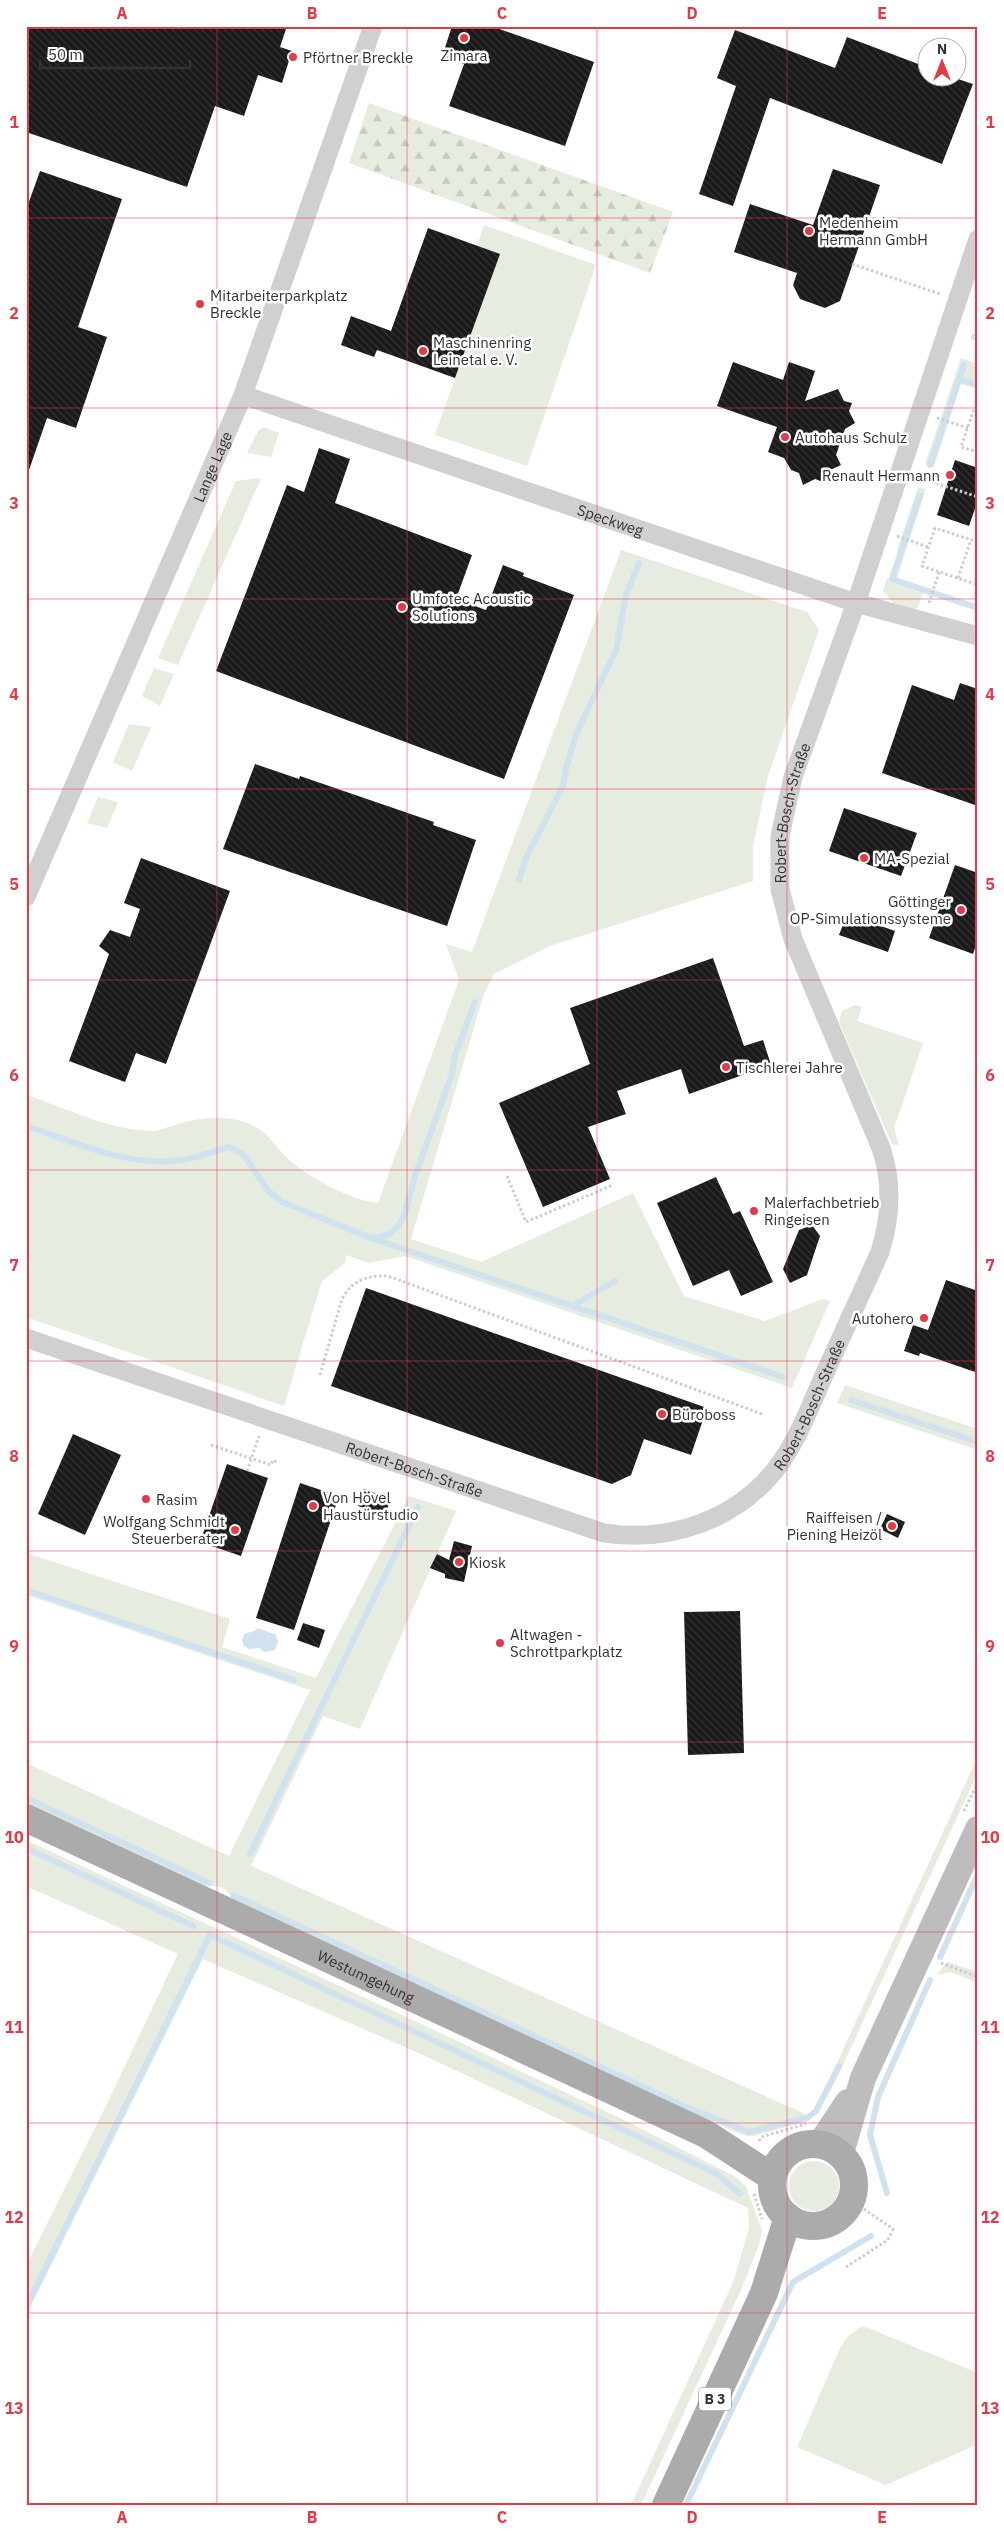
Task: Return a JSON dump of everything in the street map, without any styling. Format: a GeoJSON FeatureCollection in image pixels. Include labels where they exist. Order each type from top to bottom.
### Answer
{"type":"FeatureCollection","features":[{"type":"Feature","properties":{"kind":"main road","name":"Westumgehung"},"geometry":{"type":"LineString","coordinates":[[26,1818],[778,2167]]}},
{"type":"Feature","properties":{"kind":"main road"},"geometry":{"type":"LineString","coordinates":[[830,2148],[978,1829]]}},
{"type":"Feature","properties":{"kind":"main road"},"geometry":{"type":"LineString","coordinates":[[800,2145],[830,2148],[847,2160],[854,2176],[855,2184],[852,2202],[843,2214],[831,2222],[798,2221],[774,2200],[778,2167],[800,2145]]}},
{"type":"Feature","properties":{"kind":"main road","name":"B 3"},"geometry":{"type":"LineString","coordinates":[[666,2505],[798,2221]]}},
{"type":"Feature","properties":{"kind":"street","name":"Lange Lage"},"geometry":{"type":"LineString","coordinates":[[26,897],[243,395],[373,26]]}},
{"type":"Feature","properties":{"kind":"street","name":"Robert-Bosch-Straße"},"geometry":{"type":"LineString","coordinates":[[26,1338],[591,1530],[620,1535],[654,1535],[704,1523],[720,1515],[752,1493],[779,1465],[800,1429],[880,1252],[887,1232],[889,1214],[889,1179],[884,1155],[793,939],[785,912],[779,870],[780,836],[794,777],[856,603],[978,239]]}},
{"type":"Feature","properties":{"kind":"street","name":"Speckweg"},"geometry":{"type":"LineString","coordinates":[[243,395],[856,603],[978,636]]}},
{"type":"Feature","properties":{"kind":"path"},"geometry":{"type":"LineString","coordinates":[[852,264],[957,300]]}},
{"type":"Feature","properties":{"kind":"path"},"geometry":{"type":"LineString","coordinates":[[978,410],[974,409],[962,446],[978,452]]}},
{"type":"Feature","properties":{"kind":"path"},"geometry":{"type":"LineString","coordinates":[[941,419],[968,428]]}},
{"type":"Feature","properties":{"kind":"path"},"geometry":{"type":"LineString","coordinates":[[900,472],[978,497]]}},
{"type":"Feature","properties":{"kind":"path"},"geometry":{"type":"LineString","coordinates":[[978,542],[935,528],[922,566],[978,585]]}},
{"type":"Feature","properties":{"kind":"path"},"geometry":{"type":"LineString","coordinates":[[901,537],[928,547]]}},
{"type":"Feature","properties":{"kind":"path"},"geometry":{"type":"LineString","coordinates":[[958,578],[971,540]]}},
{"type":"Feature","properties":{"kind":"path"},"geometry":{"type":"LineString","coordinates":[[932,596],[939,572]]}},
{"type":"Feature","properties":{"kind":"path"},"geometry":{"type":"LineString","coordinates":[[507,1176],[526,1222],[613,1185]]}},
{"type":"Feature","properties":{"kind":"path"},"geometry":{"type":"LineString","coordinates":[[320,1375],[346,1290],[370,1276],[388,1276],[762,1414]]}},
{"type":"Feature","properties":{"kind":"path"},"geometry":{"type":"LineString","coordinates":[[247,1471],[265,1419]]}},
{"type":"Feature","properties":{"kind":"path"},"geometry":{"type":"LineString","coordinates":[[211,1446],[271,1465],[273,1460],[277,1462]]}},
{"type":"Feature","properties":{"kind":"path"},"geometry":{"type":"LineString","coordinates":[[920,1956],[978,1977]]}},
{"type":"Feature","properties":{"kind":"path"},"geometry":{"type":"LineString","coordinates":[[846,2267],[888,2240],[893,2229],[852,2202]]}},
{"type":"Feature","properties":{"kind":"green space"},"geometry":{"type":"Polygon","coordinates":[[[369,103],[673,212],[650,273],[349,163],[369,103]]]}},
{"type":"Feature","properties":{"kind":"green space"},"geometry":{"type":"Polygon","coordinates":[[[484,225],[596,265],[527,466],[435,435],[499,254],[477,246],[484,225]]]}},
{"type":"Feature","properties":{"kind":"green space"},"geometry":{"type":"Polygon","coordinates":[[[961,358],[978,364],[978,389],[961,384],[934,467],[925,464],[961,358]]]}},
{"type":"Feature","properties":{"kind":"green space"},"geometry":{"type":"Polygon","coordinates":[[[264,427],[279,433],[271,457],[247,453],[258,431],[264,427]]]}},
{"type":"Feature","properties":{"kind":"green space"},"geometry":{"type":"Polygon","coordinates":[[[261,478],[178,665],[158,658],[236,481],[261,478]]]}},
{"type":"Feature","properties":{"kind":"green space"},"geometry":{"type":"Polygon","coordinates":[[[918,487],[926,489],[897,578],[978,605],[978,611],[923,593],[918,607],[913,610],[893,603],[883,591],[887,578],[893,579],[902,553],[897,550],[918,487]]]}},
{"type":"Feature","properties":{"kind":"green space"},"geometry":{"type":"Polygon","coordinates":[[[621,550],[807,612],[819,630],[768,776],[753,846],[753,881],[550,946],[494,974],[484,994],[411,1239],[481,1262],[633,1193],[684,1296],[765,1321],[823,1299],[830,1301],[792,1388],[405,1256],[369,1263],[346,1255],[345,1263],[322,1281],[284,1406],[26,1317],[26,1095],[102,1122],[149,1131],[156,1131],[206,1118],[234,1119],[263,1131],[287,1158],[317,1180],[355,1198],[378,1203],[459,980],[446,944],[472,952],[621,550]]]}},
{"type":"Feature","properties":{"kind":"green space"},"geometry":{"type":"Polygon","coordinates":[[[154,668],[174,674],[160,706],[142,696],[154,668]]]}},
{"type":"Feature","properties":{"kind":"green space"},"geometry":{"type":"Polygon","coordinates":[[[129,724],[151,727],[132,771],[113,762],[129,724]]]}},
{"type":"Feature","properties":{"kind":"green space"},"geometry":{"type":"Polygon","coordinates":[[[98,797],[118,802],[107,828],[87,823],[98,797]]]}},
{"type":"Feature","properties":{"kind":"green space"},"geometry":{"type":"Polygon","coordinates":[[[855,1005],[862,1007],[857,1021],[923,1043],[894,1128],[899,1146],[892,1144],[839,1022],[842,1011],[855,1005]]]}},
{"type":"Feature","properties":{"kind":"green space"},"geometry":{"type":"Polygon","coordinates":[[[845,1385],[978,1429],[978,1450],[837,1403],[845,1385]]]}},
{"type":"Feature","properties":{"kind":"green space"},"geometry":{"type":"Polygon","coordinates":[[[409,1496],[456,1511],[360,1729],[323,1716],[251,1866],[812,2117],[807,2121],[754,2136],[746,2136],[675,2108],[233,1899],[227,1891],[220,1887],[202,1886],[26,1804],[26,1763],[229,1856],[310,1690],[26,1595],[26,1553],[230,1619],[222,1647],[316,1678],[409,1496]]]}},
{"type":"Feature","properties":{"kind":"green space"},"geometry":{"type":"Polygon","coordinates":[[[978,1756],[978,1772],[837,2078],[824,2101],[812,2116],[978,1756]]]}},
{"type":"Feature","properties":{"kind":"green space"},"geometry":{"type":"Polygon","coordinates":[[[26,1840],[626,2121],[736,2177],[746,2186],[762,2231],[759,2245],[741,2290],[641,2505],[631,2505],[734,2280],[749,2228],[748,2208],[423,2055],[203,1959],[26,2316],[26,2266],[103,2112],[178,1954],[26,1886],[26,1840]]]}},
{"type":"Feature","properties":{"kind":"green space"},"geometry":{"type":"Polygon","coordinates":[[[947,1962],[978,1972],[978,1983],[951,1972],[937,1975],[947,1962]]]}},
{"type":"Feature","properties":{"kind":"green space"},"geometry":{"type":"Polygon","coordinates":[[[814,2161],[823,2163],[834,2172],[839,2186],[837,2195],[828,2206],[814,2211],[805,2209],[794,2200],[789,2186],[791,2177],[800,2166],[814,2161]]]}},
{"type":"Feature","properties":{"kind":"green space"},"geometry":{"type":"Polygon","coordinates":[[[863,2326],[978,2373],[978,2444],[886,2485],[797,2447],[840,2348],[849,2335],[863,2326]]]}},
{"type":"Feature","properties":{"kind":"water"},"geometry":{"type":"Polygon","coordinates":[[[258,1628],[276,1635],[278,1642],[275,1650],[264,1652],[259,1648],[249,1649],[244,1646],[242,1640],[244,1634],[258,1628]]]}},
{"type":"Feature","properties":{"kind":"building"},"geometry":{"type":"Polygon","coordinates":[[[26,26],[287,26],[280,47],[292,51],[282,83],[258,75],[244,116],[215,106],[187,187],[26,132],[26,26]]]}},
{"type":"Feature","properties":{"kind":"building"},"geometry":{"type":"Polygon","coordinates":[[[452,26],[491,26],[594,62],[565,146],[449,106],[464,64],[442,57],[452,26]]]}},
{"type":"Feature","properties":{"kind":"building"},"geometry":{"type":"Polygon","coordinates":[[[735,30],[835,68],[847,37],[916,63],[916,88],[966,88],[966,82],[973,84],[942,164],[770,98],[733,206],[699,194],[736,86],[717,78],[735,30]]]}},
{"type":"Feature","properties":{"kind":"building"},"geometry":{"type":"Polygon","coordinates":[[[833,169],[880,185],[840,301],[825,308],[800,299],[793,285],[797,273],[734,252],[750,204],[813,225],[833,169]]]}},
{"type":"Feature","properties":{"kind":"building"},"geometry":{"type":"Polygon","coordinates":[[[40,171],[122,199],[78,327],[107,337],[76,428],[47,418],[29,470],[26,469],[26,210],[40,171]]]}},
{"type":"Feature","properties":{"kind":"building"},"geometry":{"type":"Polygon","coordinates":[[[428,228],[500,254],[455,378],[377,350],[374,357],[341,345],[351,316],[391,331],[428,228]]]}},
{"type":"Feature","properties":{"kind":"building"},"geometry":{"type":"Polygon","coordinates":[[[733,362],[783,380],[789,362],[815,371],[805,401],[838,389],[844,401],[852,403],[849,411],[855,423],[845,429],[836,455],[841,465],[830,470],[826,483],[815,479],[803,485],[799,473],[791,470],[784,458],[768,452],[777,427],[717,406],[733,362]]]}},
{"type":"Feature","properties":{"kind":"building"},"geometry":{"type":"Polygon","coordinates":[[[319,448],[350,459],[335,503],[472,555],[456,599],[486,610],[503,565],[524,573],[523,576],[574,595],[504,779],[216,671],[287,485],[304,492],[319,448]]]}},
{"type":"Feature","properties":{"kind":"building"},"geometry":{"type":"Polygon","coordinates":[[[955,460],[978,468],[978,500],[969,526],[937,515],[955,460]]]}},
{"type":"Feature","properties":{"kind":"building"},"geometry":{"type":"Polygon","coordinates":[[[960,683],[978,689],[978,806],[882,773],[912,685],[954,700],[960,683]]]}},
{"type":"Feature","properties":{"kind":"building"},"geometry":{"type":"Polygon","coordinates":[[[255,764],[299,779],[300,776],[434,822],[433,825],[476,840],[447,926],[223,849],[255,764]]]}},
{"type":"Feature","properties":{"kind":"building"},"geometry":{"type":"Polygon","coordinates":[[[844,808],[917,833],[901,876],[829,851],[844,808]]]}},
{"type":"Feature","properties":{"kind":"building"},"geometry":{"type":"Polygon","coordinates":[[[141,858],[230,891],[166,1064],[136,1053],[125,1082],[69,1061],[109,954],[99,946],[110,930],[130,937],[140,909],[124,903],[141,858]]]}},
{"type":"Feature","properties":{"kind":"building"},"geometry":{"type":"Polygon","coordinates":[[[955,865],[978,873],[978,939],[973,954],[929,938],[955,865]]]}},
{"type":"Feature","properties":{"kind":"building"},"geometry":{"type":"Polygon","coordinates":[[[847,914],[895,931],[888,952],[839,935],[847,914]]]}},
{"type":"Feature","properties":{"kind":"building"},"geometry":{"type":"Polygon","coordinates":[[[713,958],[744,1046],[763,1040],[771,1065],[689,1094],[681,1069],[617,1091],[626,1114],[588,1127],[610,1179],[543,1207],[499,1103],[590,1064],[570,1008],[713,958]]]}},
{"type":"Feature","properties":{"kind":"building"},"geometry":{"type":"Polygon","coordinates":[[[716,1177],[733,1214],[740,1211],[773,1282],[741,1296],[729,1270],[693,1286],[657,1203],[716,1177]]]}},
{"type":"Feature","properties":{"kind":"building"},"geometry":{"type":"Polygon","coordinates":[[[812,1225],[820,1236],[807,1275],[790,1283],[783,1269],[799,1230],[812,1225]]]}},
{"type":"Feature","properties":{"kind":"building"},"geometry":{"type":"Polygon","coordinates":[[[946,1280],[978,1291],[978,1373],[920,1353],[919,1356],[904,1351],[913,1325],[928,1330],[946,1280]]]}},
{"type":"Feature","properties":{"kind":"building"},"geometry":{"type":"Polygon","coordinates":[[[366,1288],[707,1408],[691,1455],[644,1439],[631,1475],[612,1484],[331,1386],[366,1288]]]}},
{"type":"Feature","properties":{"kind":"building"},"geometry":{"type":"Polygon","coordinates":[[[73,1434],[121,1455],[85,1535],[38,1514],[73,1434]]]}},
{"type":"Feature","properties":{"kind":"building"},"geometry":{"type":"Polygon","coordinates":[[[227,1464],[268,1478],[241,1556],[200,1542],[227,1464]]]}},
{"type":"Feature","properties":{"kind":"building"},"geometry":{"type":"Polygon","coordinates":[[[300,1483],[339,1496],[294,1630],[256,1618],[300,1483]]]}},
{"type":"Feature","properties":{"kind":"building"},"geometry":{"type":"Polygon","coordinates":[[[364,1489],[391,1499],[385,1515],[358,1506],[364,1489]]]}},
{"type":"Feature","properties":{"kind":"building"},"geometry":{"type":"Polygon","coordinates":[[[887,1514],[905,1522],[898,1538],[880,1529],[887,1514]]]}},
{"type":"Feature","properties":{"kind":"building","name":"Kiosk"},"geometry":{"type":"Polygon","coordinates":[[[454,1541],[472,1546],[464,1582],[445,1578],[445,1574],[430,1568],[437,1554],[449,1560],[454,1541]]]}},
{"type":"Feature","properties":{"kind":"building"},"geometry":{"type":"Polygon","coordinates":[[[740,1611],[744,1753],[688,1755],[684,1612],[740,1611]]]}},
{"type":"Feature","properties":{"kind":"building"},"geometry":{"type":"Polygon","coordinates":[[[303,1623],[325,1630],[319,1648],[297,1640],[303,1623]]]}},
{"type":"Feature","properties":{"kind":"waterway"},"geometry":{"type":"LineString","coordinates":[[974,337],[978,338]]}},
{"type":"Feature","properties":{"kind":"waterway"},"geometry":{"type":"LineString","coordinates":[[930,465],[964,365]]}},
{"type":"Feature","properties":{"kind":"waterway"},"geometry":{"type":"LineString","coordinates":[[959,379],[978,385]]}},
{"type":"Feature","properties":{"kind":"waterway"},"geometry":{"type":"LineString","coordinates":[[920,495],[892,579],[978,608]]}},
{"type":"Feature","properties":{"kind":"waterway"},"geometry":{"type":"LineString","coordinates":[[519,880],[526,858],[563,786],[566,768],[577,732],[616,650],[626,595],[639,563]]}},
{"type":"Feature","properties":{"kind":"waterway"},"geometry":{"type":"LineString","coordinates":[[374,1238],[388,1235],[399,1225],[405,1213],[415,1176],[452,1074],[455,1055],[475,1002]]}},
{"type":"Feature","properties":{"kind":"waterway"},"geometry":{"type":"LineString","coordinates":[[26,1126],[98,1151],[117,1156],[154,1161],[180,1160],[229,1147],[243,1154],[269,1192],[282,1202],[371,1238],[783,1377]]}},
{"type":"Feature","properties":{"kind":"waterway"},"geometry":{"type":"LineString","coordinates":[[572,1306],[615,1281]]}},
{"type":"Feature","properties":{"kind":"waterway"},"geometry":{"type":"LineString","coordinates":[[851,1400],[978,1442]]}},
{"type":"Feature","properties":{"kind":"waterway"},"geometry":{"type":"LineString","coordinates":[[250,1854],[418,1507]]}},
{"type":"Feature","properties":{"kind":"waterway"},"geometry":{"type":"LineString","coordinates":[[26,1590],[294,1680]]}},
{"type":"Feature","properties":{"kind":"waterway"},"geometry":{"type":"LineString","coordinates":[[26,1798],[209,1883]]}},
{"type":"Feature","properties":{"kind":"waterway"},"geometry":{"type":"LineString","coordinates":[[26,1848],[193,1926]]}},
{"type":"Feature","properties":{"kind":"waterway"},"geometry":{"type":"LineString","coordinates":[[940,1957],[978,1874]]}},
{"type":"Feature","properties":{"kind":"waterway"},"geometry":{"type":"LineString","coordinates":[[233,1895],[684,2106],[749,2132],[807,2118],[816,2111],[839,2066]]}},
{"type":"Feature","properties":{"kind":"waterway"},"geometry":{"type":"LineString","coordinates":[[26,2307],[210,1935],[717,2174],[740,2194]]}},
{"type":"Feature","properties":{"kind":"waterway"},"geometry":{"type":"LineString","coordinates":[[887,2193],[870,2135],[878,2097],[930,1980]]}},
{"type":"Feature","properties":{"kind":"waterway"},"geometry":{"type":"LineString","coordinates":[[686,2505],[793,2282],[871,2236]]}},
{"type":"Feature","properties":{"kind":"place","name":"Zimara"},"geometry":{"type":"Point","coordinates":[464,38]}},
{"type":"Feature","properties":{"kind":"place","name":"Pförtner Breckle"},"geometry":{"type":"Point","coordinates":[293,57]}},
{"type":"Feature","properties":{"kind":"place","name":"Medenheim Hermann GmbH"},"geometry":{"type":"Point","coordinates":[809,231]}},
{"type":"Feature","properties":{"kind":"place","name":"Mitarbeiterparkplatz Breckle"},"geometry":{"type":"Point","coordinates":[200,304]}},
{"type":"Feature","properties":{"kind":"place","name":"Maschinenring Leinetal e. V."},"geometry":{"type":"Point","coordinates":[423,351]}},
{"type":"Feature","properties":{"kind":"place","name":"Autohaus Schulz"},"geometry":{"type":"Point","coordinates":[785,437]}},
{"type":"Feature","properties":{"kind":"place","name":"Renault Hermann"},"geometry":{"type":"Point","coordinates":[950,475]}},
{"type":"Feature","properties":{"kind":"place","name":"Umfotec Acoustic Solutions"},"geometry":{"type":"Point","coordinates":[402,607]}},
{"type":"Feature","properties":{"kind":"place","name":"MA-Spezial"},"geometry":{"type":"Point","coordinates":[864,858]}},
{"type":"Feature","properties":{"kind":"place","name":"Göttinger OP-Simulationssysteme"},"geometry":{"type":"Point","coordinates":[961,910]}},
{"type":"Feature","properties":{"kind":"place","name":"Tischlerei Jahre"},"geometry":{"type":"Point","coordinates":[726,1067]}},
{"type":"Feature","properties":{"kind":"place","name":"Malerfachbetrieb Ringeisen"},"geometry":{"type":"Point","coordinates":[754,1211]}},
{"type":"Feature","properties":{"kind":"place","name":"Autohero"},"geometry":{"type":"Point","coordinates":[924,1318]}},
{"type":"Feature","properties":{"kind":"place","name":"Büroboss"},"geometry":{"type":"Point","coordinates":[662,1414]}},
{"type":"Feature","properties":{"kind":"place","name":"Rasim"},"geometry":{"type":"Point","coordinates":[146,1499]}},
{"type":"Feature","properties":{"kind":"place","name":"Von Hövel Haustürstudio"},"geometry":{"type":"Point","coordinates":[313,1506]}},
{"type":"Feature","properties":{"kind":"place","name":"Raiffeisen / Piening Heizöl"},"geometry":{"type":"Point","coordinates":[892,1526]}},
{"type":"Feature","properties":{"kind":"place","name":"Wolfgang Schmidt Steuerberater"},"geometry":{"type":"Point","coordinates":[235,1530]}},
{"type":"Feature","properties":{"kind":"place","name":"Kiosk"},"geometry":{"type":"Point","coordinates":[459,1562]}},
{"type":"Feature","properties":{"kind":"place","name":"Altwagen - Schrottparkplatz"},"geometry":{"type":"Point","coordinates":[500,1643]}}]}
